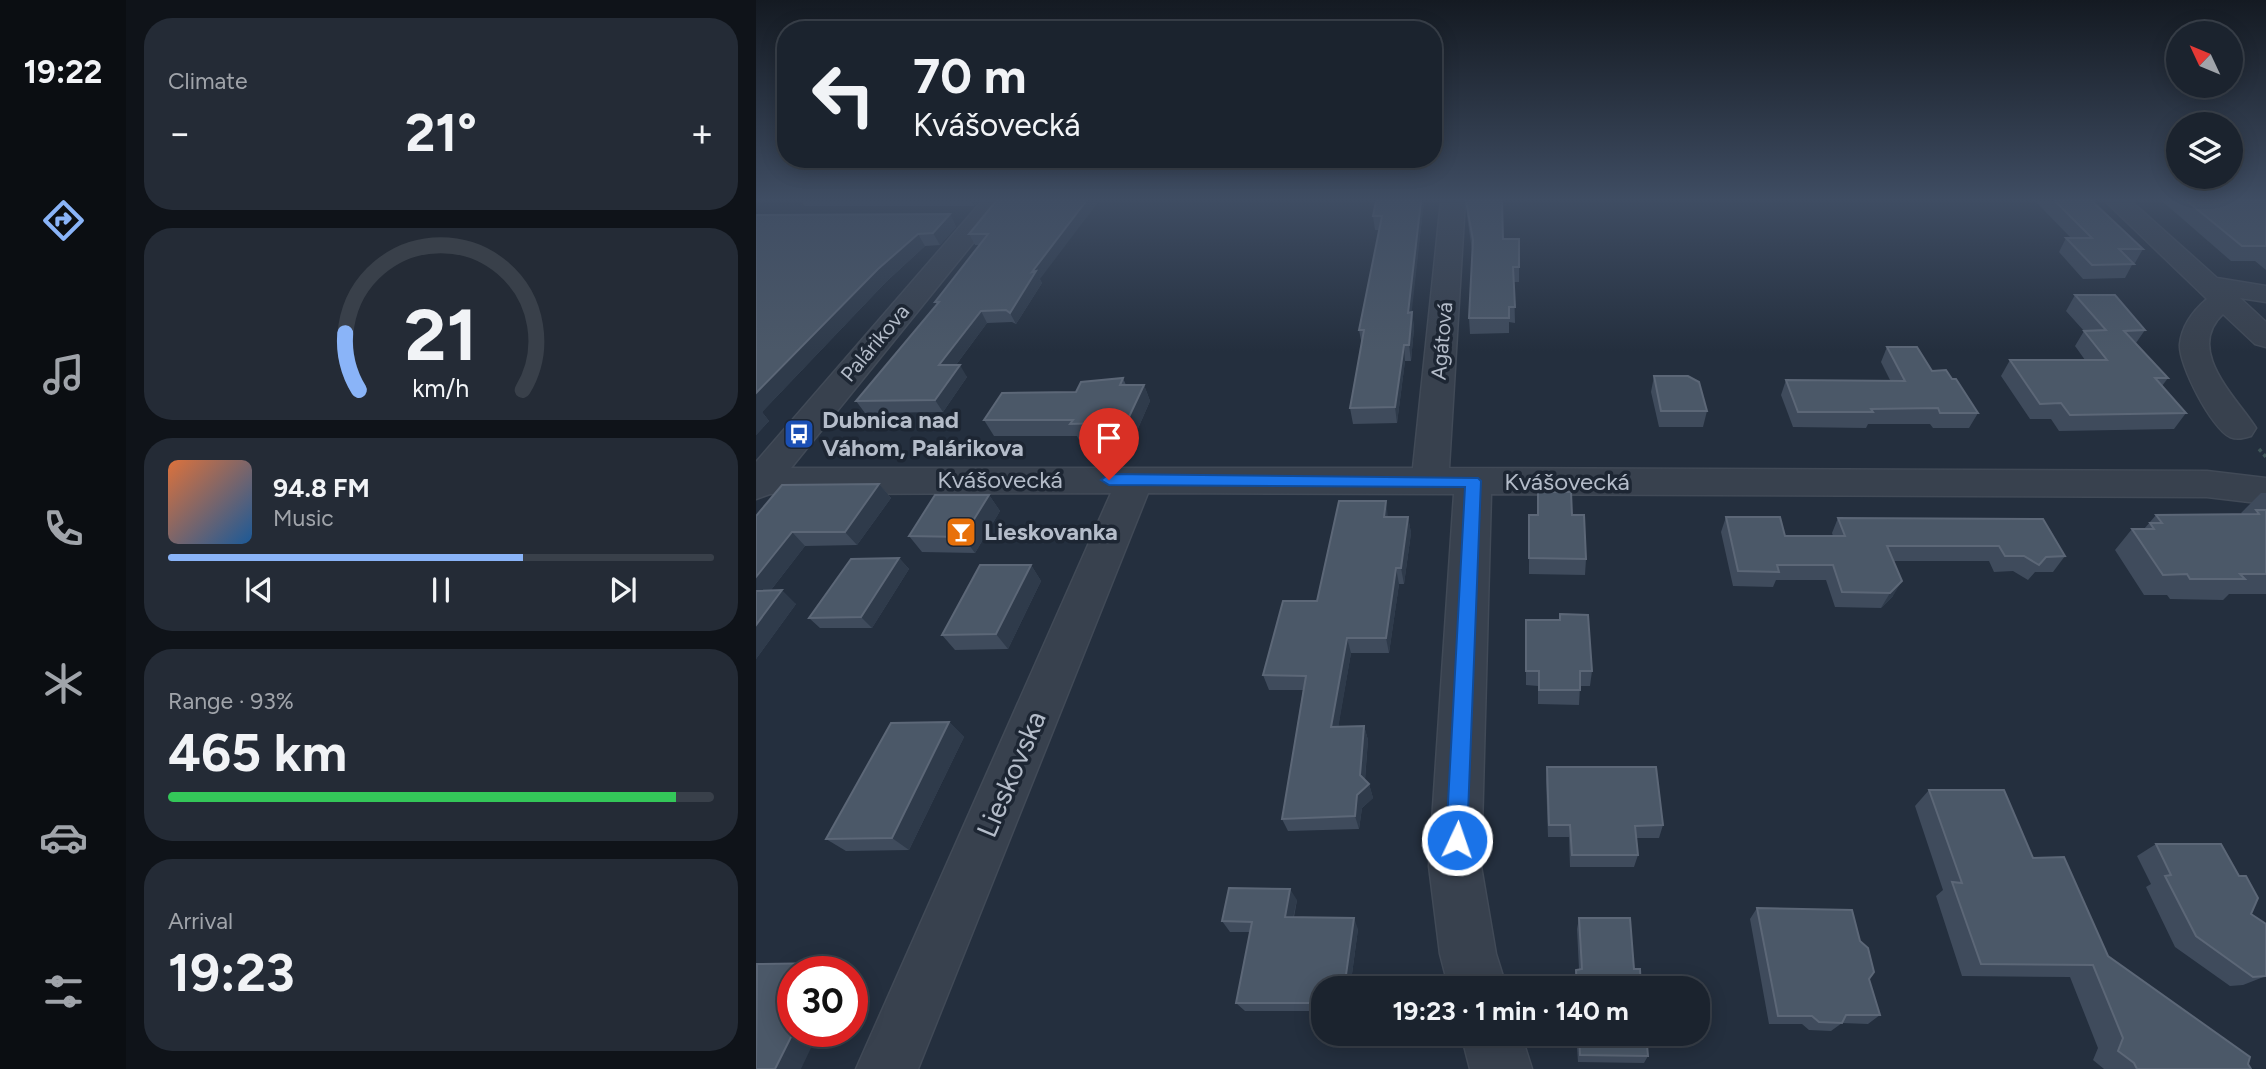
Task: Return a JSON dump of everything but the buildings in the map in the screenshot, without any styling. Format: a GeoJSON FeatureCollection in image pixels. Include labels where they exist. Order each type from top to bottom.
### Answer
{"type":"FeatureCollection","features":[{"type":"Feature","properties":{"kind":"street","name":"Palárikova"},"geometry":{"type":"LineString","coordinates":[[758,483],[945,251]]}},
{"type":"Feature","properties":{"kind":"street","name":"Agátová"},"geometry":{"type":"LineString","coordinates":[[1453,251],[1455,866],[1468,954],[1474,976]]}},
{"type":"Feature","properties":{"kind":"street"},"geometry":{"type":"LineString","coordinates":[[2171,251],[2266,338]]}},
{"type":"Feature","properties":{"kind":"street"},"geometry":{"type":"LineString","coordinates":[[2216,292],[2266,294]]}},
{"type":"Feature","properties":{"kind":"street"},"geometry":{"type":"LineString","coordinates":[[2216,292],[2209,309],[2198,323],[2194,344],[2202,373],[2211,391],[2239,428]]}},
{"type":"Feature","properties":{"kind":"street","name":"Kvášovecká"},"geometry":{"type":"LineString","coordinates":[[2207,484],[2266,477]]}},
{"type":"Feature","properties":{"kind":"street","name":"Kvášovecká"},"geometry":{"type":"LineString","coordinates":[[758,483],[1135,480],[2207,484],[2266,491]]}},
{"type":"Feature","properties":{"kind":"street","name":"Lieskovska"},"geometry":{"type":"LineString","coordinates":[[887,1069],[1135,480]]}},
{"type":"Feature","properties":{"kind":"street"},"geometry":{"type":"LineString","coordinates":[[1494,1046],[1501,1069]]}},
{"type":"Feature","properties":{"kind":"place","name":"Dubnica nad Váhom, Palárikova"},"geometry":{"type":"Point","coordinates":[799,434]}},
{"type":"Feature","properties":{"kind":"place","name":"Lieskovanka"},"geometry":{"type":"Point","coordinates":[961,532]}},
{"type":"Feature","properties":{"kind":"route"},"geometry":{"type":"LineString","coordinates":[[1109,480],[1473,481],[1457,840]]}}]}
